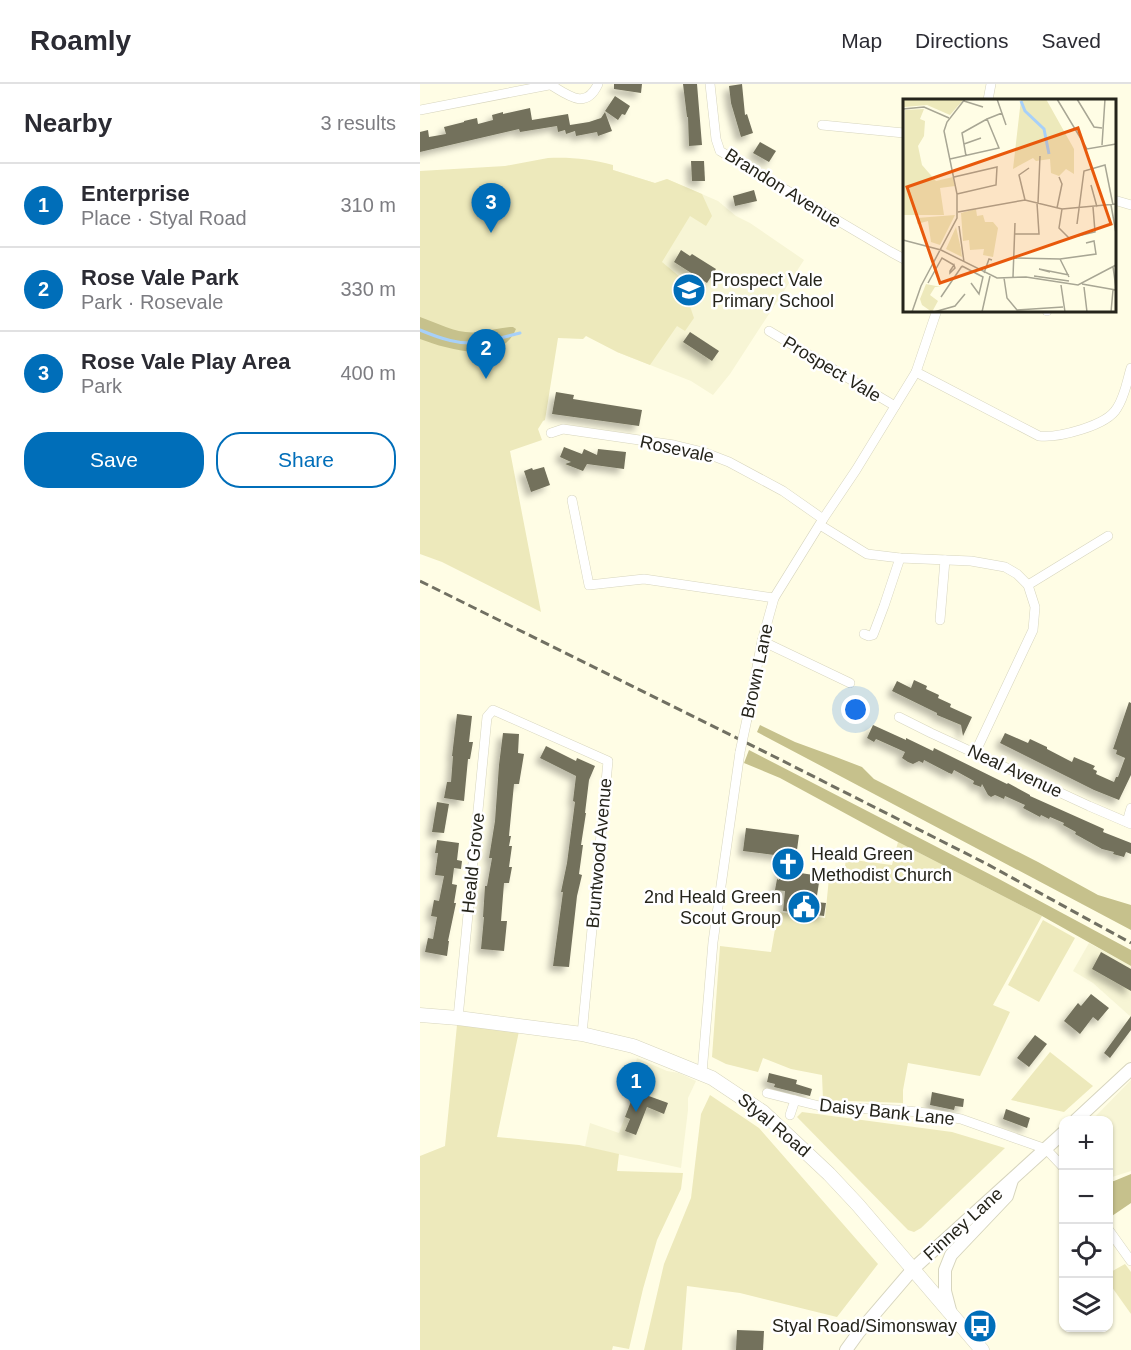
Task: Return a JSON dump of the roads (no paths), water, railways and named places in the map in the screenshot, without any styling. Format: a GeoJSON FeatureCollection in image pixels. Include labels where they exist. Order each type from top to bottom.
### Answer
{"type":"FeatureCollection","features":[{"type":"Feature","properties":{"kind":"main road","name":"Styal Road"},"geometry":{"type":"LineString","coordinates":[[420,1015],[582,1034],[633,1046],[702,1073],[734,1091],[764,1112],[829,1174],[982,1350]]}},
{"type":"Feature","properties":{"kind":"street"},"geometry":{"type":"LineString","coordinates":[[420,110],[552,84],[577,99],[592,94],[598,84]]}},
{"type":"Feature","properties":{"kind":"street","name":"Brandon Avenue"},"geometry":{"type":"LineString","coordinates":[[710,84],[716,139],[720,151],[903,258]]}},
{"type":"Feature","properties":{"kind":"street"},"geometry":{"type":"LineString","coordinates":[[988,99],[991,84]]}},
{"type":"Feature","properties":{"kind":"street"},"geometry":{"type":"LineString","coordinates":[[822,125],[903,133]]}},
{"type":"Feature","properties":{"kind":"street"},"geometry":{"type":"LineString","coordinates":[[1116,201],[1131,205]]}},
{"type":"Feature","properties":{"kind":"street","name":"Brown Lane"},"geometry":{"type":"LineString","coordinates":[[702,1073],[713,942],[740,752],[762,641],[774,598],[916,372],[936,312]]}},
{"type":"Feature","properties":{"kind":"street","name":"Prospect Vale"},"geometry":{"type":"LineString","coordinates":[[769,332],[895,406]]}},
{"type":"Feature","properties":{"kind":"street"},"geometry":{"type":"LineString","coordinates":[[916,372],[1039,436],[1050,437],[1083,429],[1105,420],[1116,411],[1127,396],[1131,368]]}},
{"type":"Feature","properties":{"kind":"street","name":"Rosevale"},"geometry":{"type":"LineString","coordinates":[[551,433],[563,429],[674,445],[704,452],[729,462],[783,491],[821,522],[867,554],[971,561],[1005,567],[1017,574],[1028,585]]}},
{"type":"Feature","properties":{"kind":"street"},"geometry":{"type":"LineString","coordinates":[[572,500],[589,585],[644,579],[774,598]]}},
{"type":"Feature","properties":{"kind":"street"},"geometry":{"type":"LineString","coordinates":[[975,753],[1033,630],[1035,607],[1028,585],[1108,536]]}},
{"type":"Feature","properties":{"kind":"street"},"geometry":{"type":"LineString","coordinates":[[864,634],[873,635],[900,558]]}},
{"type":"Feature","properties":{"kind":"street"},"geometry":{"type":"LineString","coordinates":[[940,620],[945,560]]}},
{"type":"Feature","properties":{"kind":"street"},"geometry":{"type":"LineString","coordinates":[[762,641],[850,683]]}},
{"type":"Feature","properties":{"kind":"street","name":"Heald Grove"},"geometry":{"type":"LineString","coordinates":[[458,1018],[487,717],[493,710]]}},
{"type":"Feature","properties":{"kind":"street","name":"Bruntwood Avenue"},"geometry":{"type":"LineString","coordinates":[[493,710],[608,761],[582,1034]]}},
{"type":"Feature","properties":{"kind":"street","name":"Neal Avenue"},"geometry":{"type":"LineString","coordinates":[[899,717],[1129,823]]}},
{"type":"Feature","properties":{"kind":"street"},"geometry":{"type":"LineString","coordinates":[[1129,823],[1131,808]]}},
{"type":"Feature","properties":{"kind":"street"},"geometry":{"type":"LineString","coordinates":[[1080,1116],[1131,1069]]}},
{"type":"Feature","properties":{"kind":"street","name":"Daisy Bank Lane"},"geometry":{"type":"LineString","coordinates":[[767,1093],[824,1107],[898,1110],[961,1119],[1046,1149]]}},
{"type":"Feature","properties":{"kind":"street","name":"Daisy Bank Lane"},"geometry":{"type":"LineString","coordinates":[[790,1115],[795,1100]]}},
{"type":"Feature","properties":{"kind":"street","name":"Finney Lane"},"geometry":{"type":"LineString","coordinates":[[846,1350],[913,1269],[1059,1137]]}},
{"type":"Feature","properties":{"kind":"street"},"geometry":{"type":"LineString","coordinates":[[1046,1149],[1059,1163]]}},
{"type":"Feature","properties":{"kind":"street","name":"Finney Lane"},"geometry":{"type":"LineString","coordinates":[[951,1314],[945,1291],[945,1270],[951,1255],[1007,1196],[1013,1179]]}},
{"type":"Feature","properties":{"kind":"street"},"geometry":{"type":"LineString","coordinates":[[1113,1236],[1131,1261]]}},
{"type":"Feature","properties":{"kind":"waterway"},"geometry":{"type":"LineString","coordinates":[[420,330],[466,343],[487,341],[520,333]]}},
{"type":"Feature","properties":{"kind":"railway"},"geometry":{"type":"LineString","coordinates":[[420,581],[987,864],[1131,943]]}},
{"type":"Feature","properties":{"kind":"place","name":"Rose Vale Play Area"},"geometry":{"type":"Point","coordinates":[491,233]}},
{"type":"Feature","properties":{"kind":"place","name":"Prospect Vale Primary School"},"geometry":{"type":"Point","coordinates":[689,290]}},
{"type":"Feature","properties":{"kind":"place","name":"Rose Vale Park"},"geometry":{"type":"Point","coordinates":[486,379]}},
{"type":"Feature","properties":{"kind":"place","name":"Heald Green Methodist Church"},"geometry":{"type":"Point","coordinates":[788,864]}},
{"type":"Feature","properties":{"kind":"place","name":"2nd Heald Green Scout Group"},"geometry":{"type":"Point","coordinates":[804,907]}},
{"type":"Feature","properties":{"kind":"place","name":"Enterprise"},"geometry":{"type":"Point","coordinates":[636,1112]}},
{"type":"Feature","properties":{"kind":"place","name":"Styal Road/Simonsway"},"geometry":{"type":"Point","coordinates":[980,1326]}}]}
